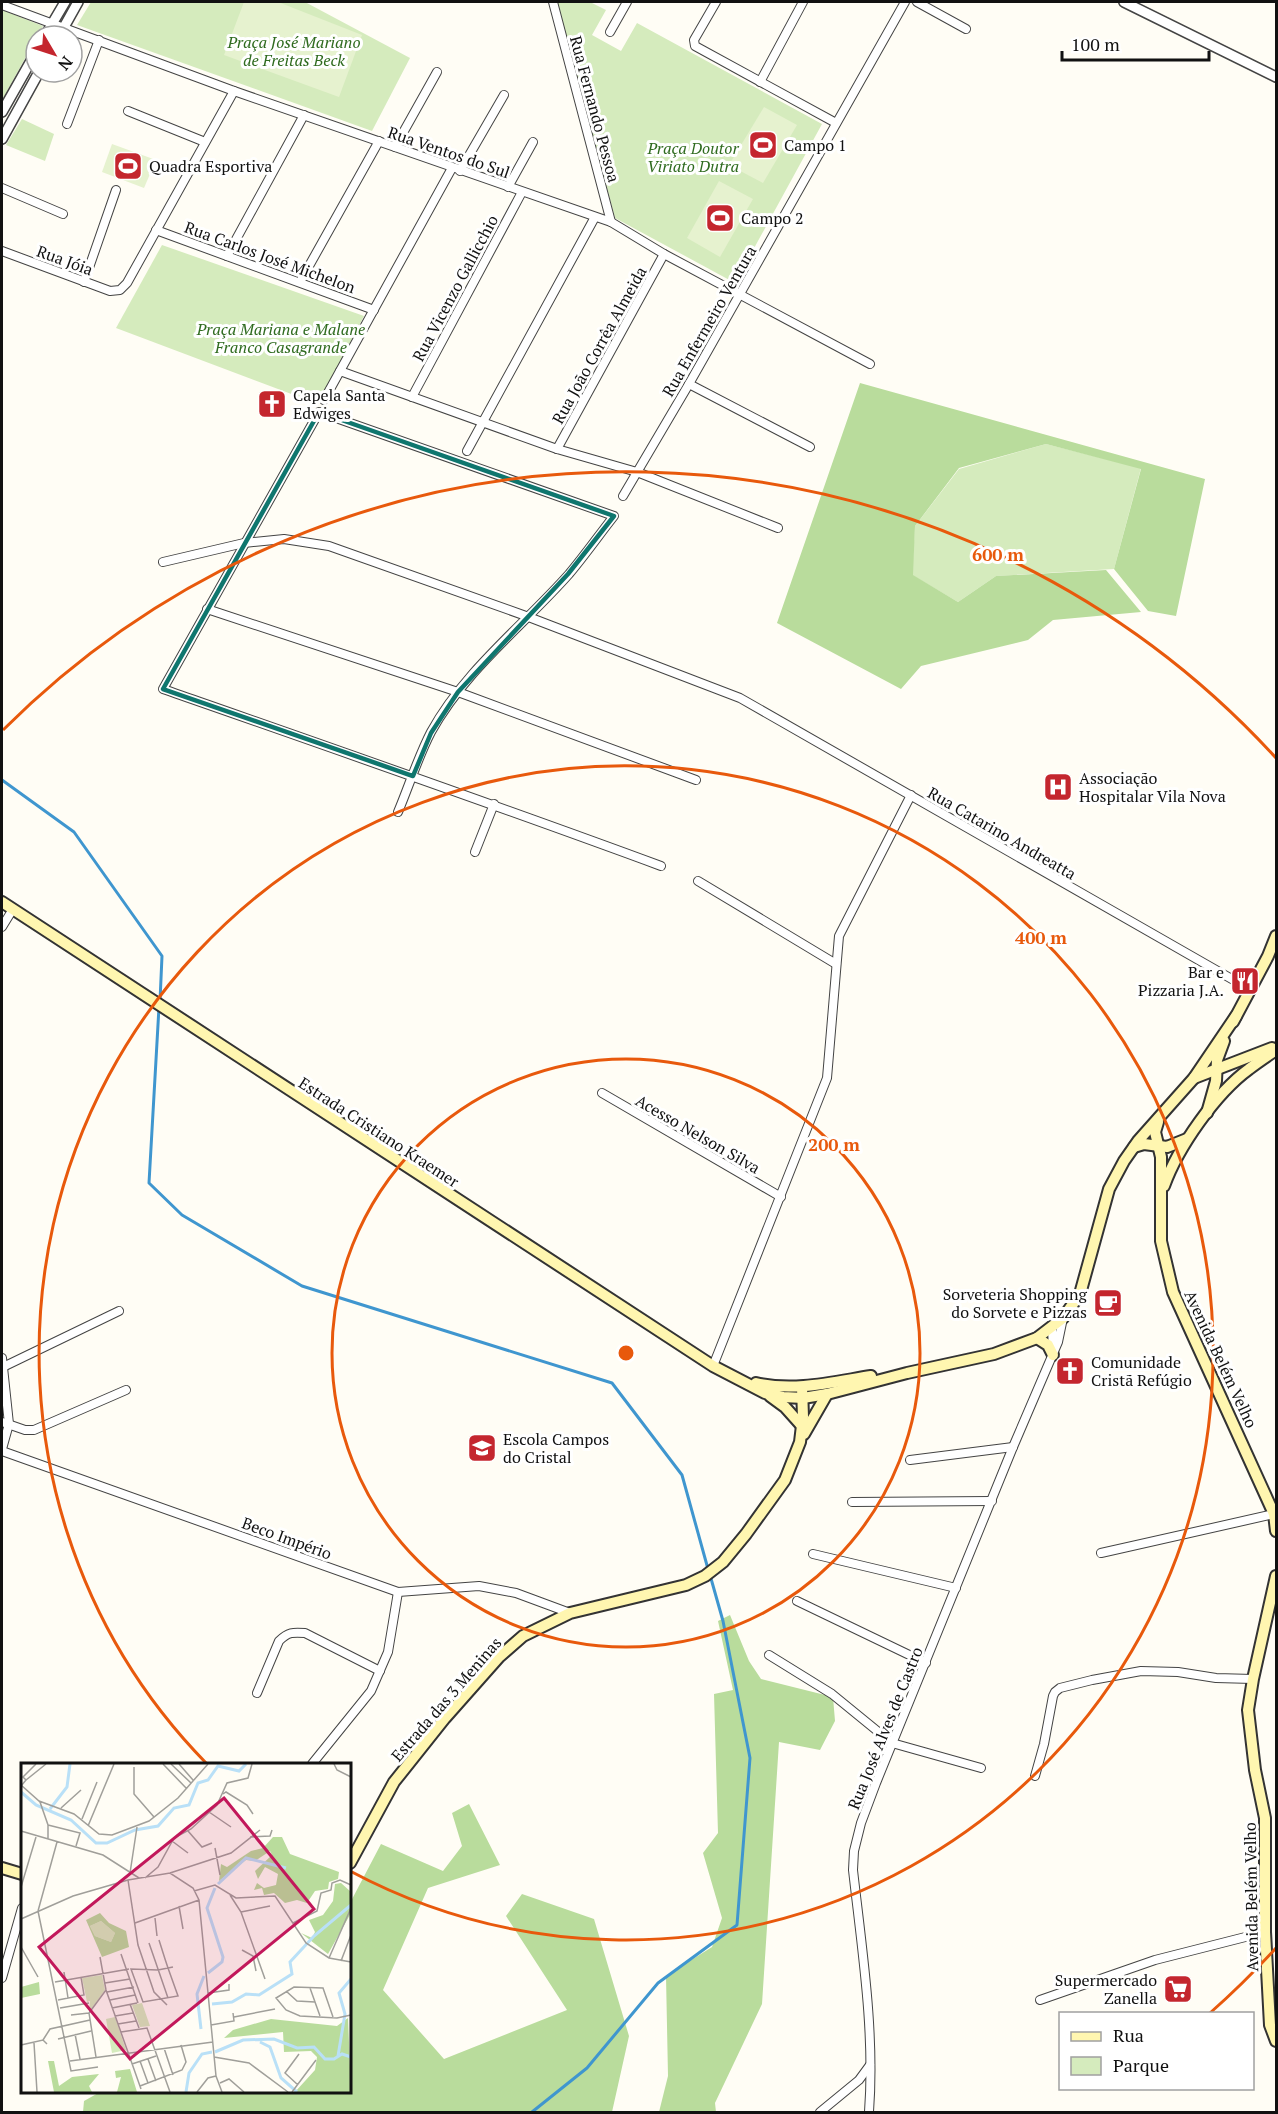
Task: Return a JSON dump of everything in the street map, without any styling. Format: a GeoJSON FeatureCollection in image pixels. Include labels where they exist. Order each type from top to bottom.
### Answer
{"type":"FeatureCollection","features":[{"type":"Feature","properties":{"kind":"main road","name":"Estrada Cristiano Kraemer"},"geometry":{"type":"LineString","coordinates":[[2,902],[713,1366],[765,1393],[783,1397],[994,1354],[1037,1338],[1052,1328],[1063,1318],[1080,1294],[1109,1189],[1133,1148],[1194,1078],[1236,1016]]}},
{"type":"Feature","properties":{"kind":"main road"},"geometry":{"type":"LineString","coordinates":[[1207,1113],[1215,1090],[1216,1069],[1221,1048],[1276,936]]}},
{"type":"Feature","properties":{"kind":"main road"},"geometry":{"type":"LineString","coordinates":[[1194,1078],[1276,1049]]}},
{"type":"Feature","properties":{"kind":"main road"},"geometry":{"type":"LineString","coordinates":[[1207,1113],[1238,1078],[1276,1049]]}},
{"type":"Feature","properties":{"kind":"main road","name":"Avenida Belém Velho"},"geometry":{"type":"LineString","coordinates":[[1161,1194],[1167,1177],[1188,1139],[1207,1113]]}},
{"type":"Feature","properties":{"kind":"main road","name":"Avenida Belém Velho"},"geometry":{"type":"LineString","coordinates":[[1161,1117],[1155,1132],[1161,1157],[1161,1241],[1173,1292],[1274,1514],[1276,1531]]}},
{"type":"Feature","properties":{"kind":"main road"},"geometry":{"type":"LineString","coordinates":[[1133,1148],[1144,1144],[1176,1145],[1188,1139]]}},
{"type":"Feature","properties":{"kind":"main road"},"geometry":{"type":"LineString","coordinates":[[1037,1338],[1048,1345],[1053,1355]]}},
{"type":"Feature","properties":{"kind":"main road","name":"Estrada Cristiano Kraemer"},"geometry":{"type":"LineString","coordinates":[[745,1381],[803,1393],[827,1394],[907,1372]]}},
{"type":"Feature","properties":{"kind":"main road"},"geometry":{"type":"LineString","coordinates":[[765,1393],[785,1407],[802,1426]]}},
{"type":"Feature","properties":{"kind":"main road","name":"Estrada das 3 Meninas"},"geometry":{"type":"LineString","coordinates":[[351,1861],[394,1782],[445,1718],[499,1657],[523,1636],[570,1613],[686,1585],[705,1576],[723,1562],[779,1488],[800,1442],[803,1393]]}},
{"type":"Feature","properties":{"kind":"main road"},"geometry":{"type":"LineString","coordinates":[[800,1442],[827,1394]]}},
{"type":"Feature","properties":{"kind":"main road","name":"Avenida Belém Velho"},"geometry":{"type":"LineString","coordinates":[[1276,1576],[1248,1710],[1255,1770],[1265,1818],[1265,1932],[1270,2025],[1276,2041]]}},
{"type":"Feature","properties":{"kind":"main road"},"geometry":{"type":"LineString","coordinates":[[2,1869],[21,1874]]}},
{"type":"Feature","properties":{"kind":"street"},"geometry":{"type":"LineString","coordinates":[[53,23],[65,2]]}},
{"type":"Feature","properties":{"kind":"street"},"geometry":{"type":"LineString","coordinates":[[66,24],[78,2]]}},
{"type":"Feature","properties":{"kind":"street","name":"Rua Fernando Pessoa"},"geometry":{"type":"LineString","coordinates":[[553,2],[611,222]]}},
{"type":"Feature","properties":{"kind":"street"},"geometry":{"type":"LineString","coordinates":[[610,32],[627,2]]}},
{"type":"Feature","properties":{"kind":"street"},"geometry":{"type":"LineString","coordinates":[[716,2],[694,40],[694,44],[836,123]]}},
{"type":"Feature","properties":{"kind":"street"},"geometry":{"type":"LineString","coordinates":[[760,82],[803,2]]}},
{"type":"Feature","properties":{"kind":"street","name":"Rua Enfermeiro Ventura"},"geometry":{"type":"LineString","coordinates":[[623,496],[689,384],[904,2]]}},
{"type":"Feature","properties":{"kind":"street"},"geometry":{"type":"LineString","coordinates":[[917,2],[966,29]]}},
{"type":"Feature","properties":{"kind":"street"},"geometry":{"type":"LineString","coordinates":[[1124,2],[1276,77]]}},
{"type":"Feature","properties":{"kind":"street","name":"Rua Ventos do Sul"},"geometry":{"type":"LineString","coordinates":[[2,5],[53,23]]}},
{"type":"Feature","properties":{"kind":"street","name":"Rua Ventos do Sul"},"geometry":{"type":"LineString","coordinates":[[84,37],[99,40],[234,91],[611,222],[664,254],[870,364]]}},
{"type":"Feature","properties":{"kind":"street"},"geometry":{"type":"LineString","coordinates":[[67,124],[99,40]]}},
{"type":"Feature","properties":{"kind":"street"},"geometry":{"type":"LineString","coordinates":[[395,147],[437,72]]}},
{"type":"Feature","properties":{"kind":"street"},"geometry":{"type":"LineString","coordinates":[[2,112],[24,73]]}},
{"type":"Feature","properties":{"kind":"street"},"geometry":{"type":"LineString","coordinates":[[2,139],[32,84]]}},
{"type":"Feature","properties":{"kind":"street"},"geometry":{"type":"LineString","coordinates":[[156,231],[234,91]]}},
{"type":"Feature","properties":{"kind":"street"},"geometry":{"type":"LineString","coordinates":[[324,400],[456,169],[504,95]]}},
{"type":"Feature","properties":{"kind":"street"},"geometry":{"type":"LineString","coordinates":[[128,111],[206,142]]}},
{"type":"Feature","properties":{"kind":"street"},"geometry":{"type":"LineString","coordinates":[[226,256],[304,115]]}},
{"type":"Feature","properties":{"kind":"street"},"geometry":{"type":"LineString","coordinates":[[300,282],[379,141]]}},
{"type":"Feature","properties":{"kind":"street"},"geometry":{"type":"LineString","coordinates":[[508,187],[533,142]]}},
{"type":"Feature","properties":{"kind":"street"},"geometry":{"type":"LineString","coordinates":[[2,188],[63,214]]}},
{"type":"Feature","properties":{"kind":"street"},"geometry":{"type":"LineString","coordinates":[[84,282],[116,190]]}},
{"type":"Feature","properties":{"kind":"street","name":"Rua Vicenzo Gallicchio"},"geometry":{"type":"LineString","coordinates":[[412,397],[522,192]]}},
{"type":"Feature","properties":{"kind":"street"},"geometry":{"type":"LineString","coordinates":[[467,451],[595,217]]}},
{"type":"Feature","properties":{"kind":"street","name":"Rua Carlos José Michelon"},"geometry":{"type":"LineString","coordinates":[[156,231],[374,310]]}},
{"type":"Feature","properties":{"kind":"street","name":"Rua Jóia"},"geometry":{"type":"LineString","coordinates":[[2,251],[110,291],[120,290],[127,283],[156,231]]}},
{"type":"Feature","properties":{"kind":"street","name":"Rua João Corrêa Almeida"},"geometry":{"type":"LineString","coordinates":[[557,449],[664,254]]}},
{"type":"Feature","properties":{"kind":"street"},"geometry":{"type":"LineString","coordinates":[[340,371],[557,449],[637,472],[778,528]]}},
{"type":"Feature","properties":{"kind":"street"},"geometry":{"type":"LineString","coordinates":[[689,384],[810,447]]}},
{"type":"Feature","properties":{"kind":"street"},"geometry":{"type":"LineString","coordinates":[[398,812],[413,776],[431,732],[458,692],[526,616],[568,574],[614,516],[319,412],[163,689],[413,776],[494,804],[661,866]]}},
{"type":"Feature","properties":{"kind":"street","name":"Rua Catarino Andreatta"},"geometry":{"type":"LineString","coordinates":[[163,562],[244,543],[284,539],[329,546],[526,616],[741,698],[1251,990]]}},
{"type":"Feature","properties":{"kind":"street"},"geometry":{"type":"LineString","coordinates":[[207,609],[458,692],[696,780]]}},
{"type":"Feature","properties":{"kind":"street"},"geometry":{"type":"LineString","coordinates":[[713,1366],[827,1078],[839,936],[911,795]]}},
{"type":"Feature","properties":{"kind":"street"},"geometry":{"type":"LineString","coordinates":[[475,852],[494,804]]}},
{"type":"Feature","properties":{"kind":"street"},"geometry":{"type":"LineString","coordinates":[[698,881],[836,964]]}},
{"type":"Feature","properties":{"kind":"street"},"geometry":{"type":"LineString","coordinates":[[2,927],[13,909]]}},
{"type":"Feature","properties":{"kind":"street","name":"Acesso Nelson Silva"},"geometry":{"type":"LineString","coordinates":[[602,1094],[781,1197]]}},
{"type":"Feature","properties":{"kind":"street"},"geometry":{"type":"LineString","coordinates":[[2,1450],[5,1423],[2,1362],[119,1311]]}},
{"type":"Feature","properties":{"kind":"street","name":"Rua José Alves de Castro"},"geometry":{"type":"LineString","coordinates":[[869,2112],[871,2063],[853,1870],[854,1851],[861,1823],[892,1743],[1053,1355],[1063,1318]]}},
{"type":"Feature","properties":{"kind":"street","name":"Rua José Alves de Castro"},"geometry":{"type":"LineString","coordinates":[[1052,1328],[1053,1355]]}},
{"type":"Feature","properties":{"kind":"street"},"geometry":{"type":"LineString","coordinates":[[5,1423],[25,1430],[34,1430],[126,1390]]}},
{"type":"Feature","properties":{"kind":"street"},"geometry":{"type":"LineString","coordinates":[[910,1460],[1013,1447]]}},
{"type":"Feature","properties":{"kind":"street","name":"Beco Império"},"geometry":{"type":"LineString","coordinates":[[2,1450],[398,1592],[479,1586],[516,1593],[570,1613]]}},
{"type":"Feature","properties":{"kind":"street"},"geometry":{"type":"LineString","coordinates":[[852,1502],[992,1501]]}},
{"type":"Feature","properties":{"kind":"street"},"geometry":{"type":"LineString","coordinates":[[1101,1553],[1274,1514]]}},
{"type":"Feature","properties":{"kind":"street"},"geometry":{"type":"LineString","coordinates":[[813,1554],[956,1588]]}},
{"type":"Feature","properties":{"kind":"street"},"geometry":{"type":"LineString","coordinates":[[313,1763],[371,1691],[388,1652],[398,1592]]}},
{"type":"Feature","properties":{"kind":"street"},"geometry":{"type":"LineString","coordinates":[[797,1601],[926,1663]]}},
{"type":"Feature","properties":{"kind":"street"},"geometry":{"type":"LineString","coordinates":[[257,1693],[279,1641],[292,1632],[305,1633],[380,1671]]}},
{"type":"Feature","properties":{"kind":"street"},"geometry":{"type":"LineString","coordinates":[[769,1655],[832,1694],[892,1743],[981,1768]]}},
{"type":"Feature","properties":{"kind":"street"},"geometry":{"type":"LineString","coordinates":[[1035,1776],[1053,1696],[1060,1688],[1141,1671],[1253,1679]]}},
{"type":"Feature","properties":{"kind":"street"},"geometry":{"type":"LineString","coordinates":[[2,1977],[21,1911]]}},
{"type":"Feature","properties":{"kind":"street"},"geometry":{"type":"LineString","coordinates":[[1040,2000],[1155,1960],[1265,1932]]}},
{"type":"Feature","properties":{"kind":"street"},"geometry":{"type":"LineString","coordinates":[[820,2112],[859,2080],[871,2063]]}},
{"type":"Feature","properties":{"kind":"highlighted area"},"geometry":{"type":"Polygon","coordinates":[[[319,412],[614,516],[568,574],[458,692],[431,733],[413,776],[163,689],[319,412]]]}},
{"type":"Feature","properties":{"kind":"green space","name":"Praça José Mariano de Freitas Beck"},"geometry":{"type":"Polygon","coordinates":[[[91,2],[305,2],[410,58],[372,131],[84,28],[84,24],[78,24],[91,2]]]}},
{"type":"Feature","properties":{"kind":"green space"},"geometry":{"type":"Polygon","coordinates":[[[244,2],[278,2],[362,35],[339,97],[224,55],[244,2]]]}},
{"type":"Feature","properties":{"kind":"green space","name":"Praça Doutor Viriato Dutra"},"geometry":{"type":"Polygon","coordinates":[[[557,2],[590,2],[606,10],[592,35],[621,51],[637,23],[822,124],[735,283],[615,218],[557,2]]]}},
{"type":"Feature","properties":{"kind":"green space"},"geometry":{"type":"Polygon","coordinates":[[[2,10],[38,24],[24,24],[24,60],[2,100],[2,10]]]}},
{"type":"Feature","properties":{"kind":"green space","name":"Campo 1"},"geometry":{"type":"Polygon","coordinates":[[[764,107],[797,125],[763,183],[729,165],[764,107]]]}},
{"type":"Feature","properties":{"kind":"green space"},"geometry":{"type":"Polygon","coordinates":[[[22,119],[54,134],[45,161],[6,145],[22,119]]]}},
{"type":"Feature","properties":{"kind":"green space","name":"Quadra Esportiva"},"geometry":{"type":"Polygon","coordinates":[[[112,144],[156,160],[144,188],[102,172],[112,144]]]}},
{"type":"Feature","properties":{"kind":"green space","name":"Campo 2"},"geometry":{"type":"Polygon","coordinates":[[[719,181],[753,199],[720,257],[687,238],[719,181]]]}},
{"type":"Feature","properties":{"kind":"green space","name":"Praça Mariana e Malane Franco Casagrande"},"geometry":{"type":"Polygon","coordinates":[[[162,245],[364,316],[318,404],[116,328],[162,245]]]}},
{"type":"Feature","properties":{"kind":"green space"},"geometry":{"type":"Polygon","coordinates":[[[860,383],[1205,479],[1176,616],[1148,611],[1114,569],[1141,469],[1046,444],[959,468],[915,526],[913,575],[958,602],[996,576],[1106,570],[1141,612],[1053,620],[1028,640],[921,666],[901,689],[777,623],[860,383]]]}},
{"type":"Feature","properties":{"kind":"green space"},"geometry":{"type":"Polygon","coordinates":[[[1046,444],[1141,468],[1114,569],[996,576],[958,602],[912,575],[915,526],[959,469],[1046,444]]]}},
{"type":"Feature","properties":{"kind":"green space"},"geometry":{"type":"Polygon","coordinates":[[[730,1615],[749,1661],[761,1679],[833,1697],[835,1721],[820,1750],[779,1742],[762,2004],[715,2103],[716,2112],[659,2112],[668,2076],[666,1976],[712,1947],[722,1918],[703,1853],[718,1833],[714,1694],[733,1690],[718,1621],[730,1615]]]}},
{"type":"Feature","properties":{"kind":"green space"},"geometry":{"type":"Polygon","coordinates":[[[469,1804],[500,1865],[428,1888],[383,1990],[444,2059],[567,2010],[506,1916],[522,1894],[594,1919],[629,2036],[612,2112],[83,2112],[84,2101],[98,2093],[351,2093],[351,1901],[381,1844],[443,1871],[462,1846],[452,1813],[469,1804]]]}},
{"type":"Feature","properties":{"kind":"waterway"},"geometry":{"type":"LineString","coordinates":[[2,780],[74,832],[162,956],[160,1001]]}},
{"type":"Feature","properties":{"kind":"waterway"},"geometry":{"type":"LineString","coordinates":[[159,1007],[149,1183],[182,1215],[302,1286],[612,1383],[682,1475],[708,1569]]}},
{"type":"Feature","properties":{"kind":"waterway"},"geometry":{"type":"LineString","coordinates":[[532,2112],[587,2068],[658,1983],[737,1925],[750,1758],[723,1621],[710,1575]]}},
{"type":"Feature","properties":{"kind":"place","name":"Campo 1"},"geometry":{"type":"Point","coordinates":[763,145]}},
{"type":"Feature","properties":{"kind":"place","name":"Quadra Esportiva"},"geometry":{"type":"Point","coordinates":[128,166]}},
{"type":"Feature","properties":{"kind":"place","name":"Campo 2"},"geometry":{"type":"Point","coordinates":[720,218]}},
{"type":"Feature","properties":{"kind":"place","name":"Capela Santa Edwiges"},"geometry":{"type":"Point","coordinates":[272,404]}},
{"type":"Feature","properties":{"kind":"place","name":"Associação Hospitalar Vila Nova"},"geometry":{"type":"Point","coordinates":[1058,787]}},
{"type":"Feature","properties":{"kind":"place","name":"Bar e Pizzaria J.A."},"geometry":{"type":"Point","coordinates":[1245,981]}},
{"type":"Feature","properties":{"kind":"place","name":"Sorveteria Shopping do Sorvete e Pizzas"},"geometry":{"type":"Point","coordinates":[1108,1303]}},
{"type":"Feature","properties":{"kind":"place","name":"Comunidade Cristã Refúgio"},"geometry":{"type":"Point","coordinates":[1070,1371]}},
{"type":"Feature","properties":{"kind":"place","name":"Escola Campos do Cristal"},"geometry":{"type":"Point","coordinates":[482,1448]}},
{"type":"Feature","properties":{"kind":"place","name":"Supermercado Zanella"},"geometry":{"type":"Point","coordinates":[1178,1989]}}]}
